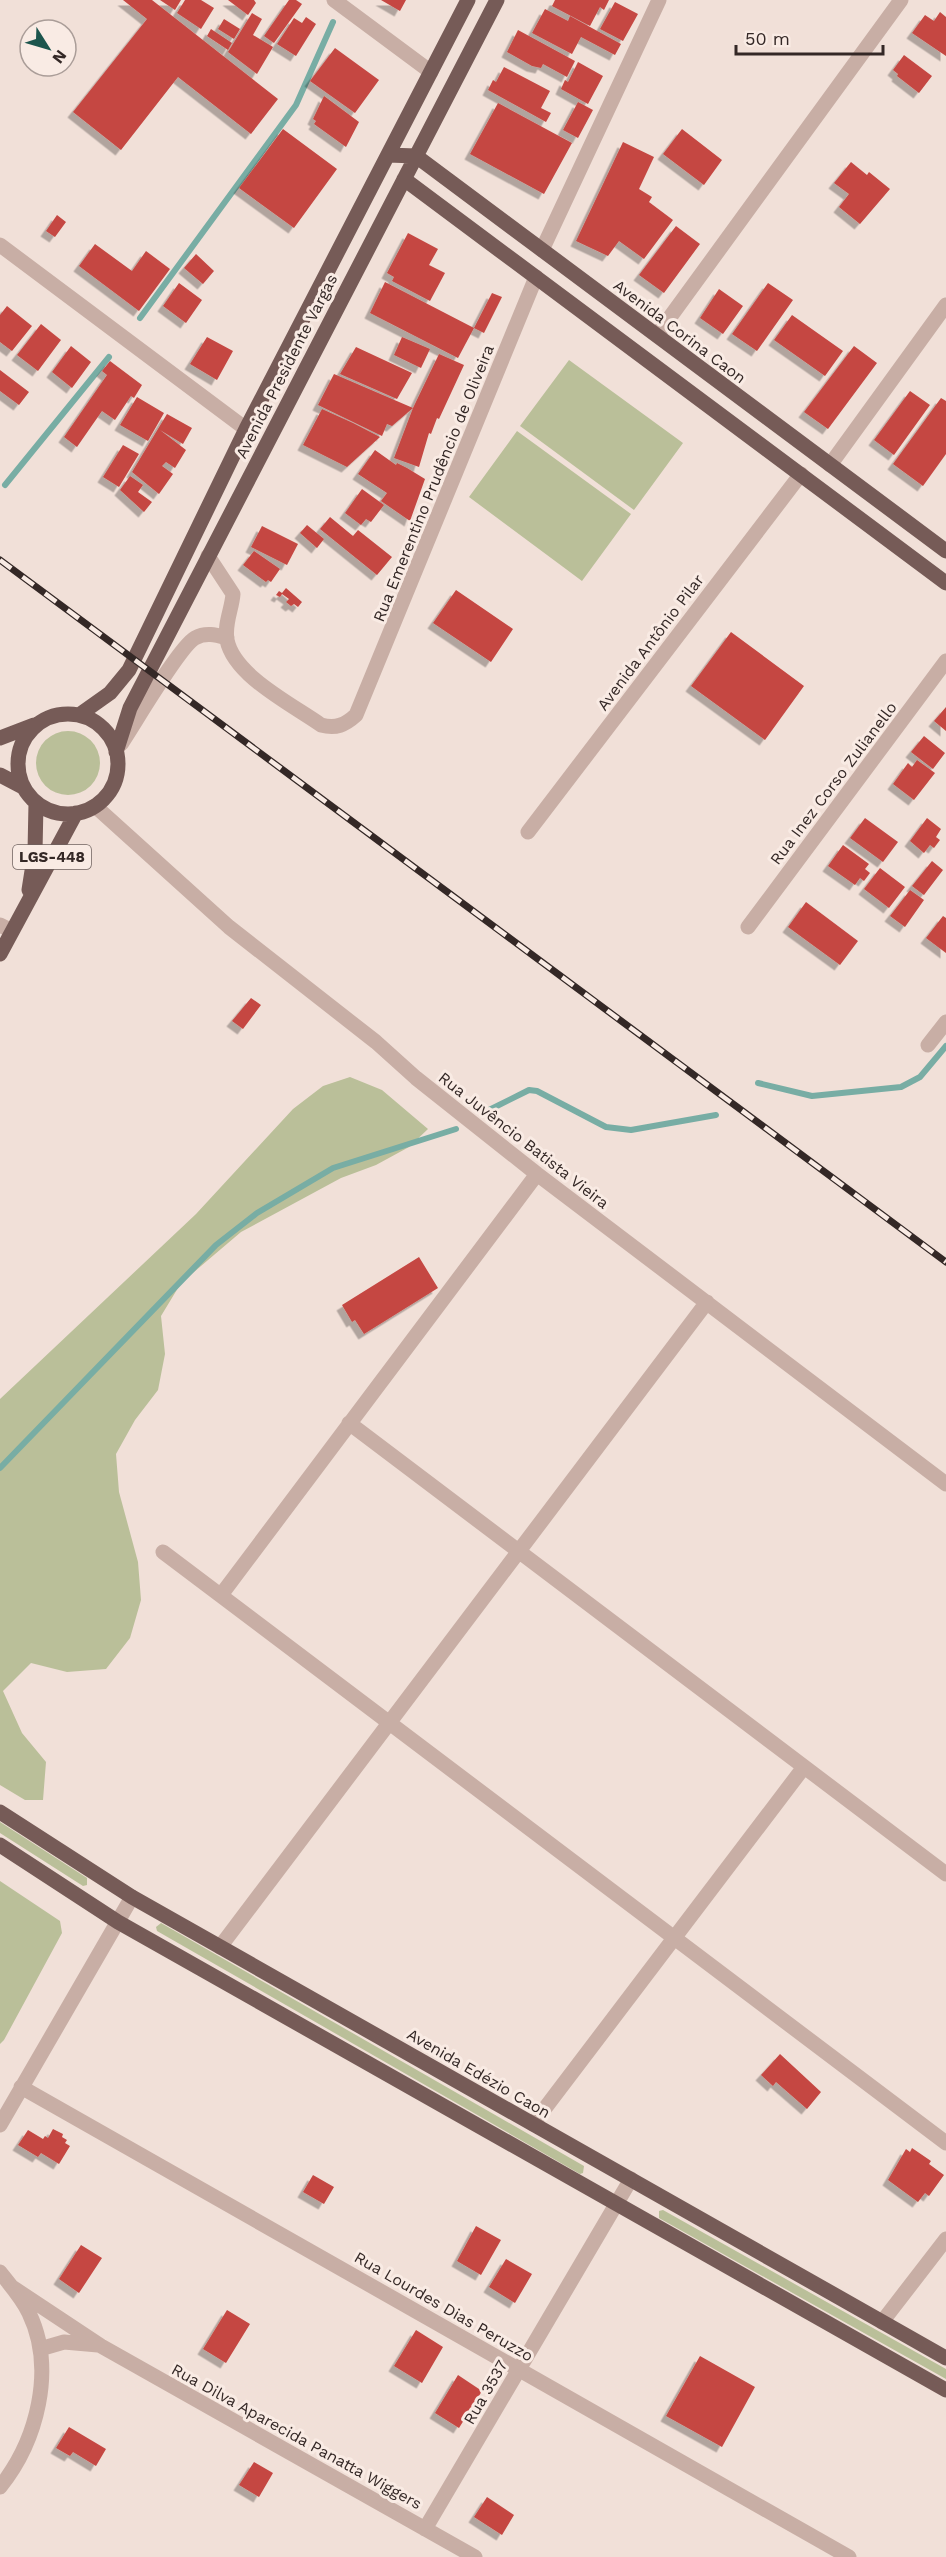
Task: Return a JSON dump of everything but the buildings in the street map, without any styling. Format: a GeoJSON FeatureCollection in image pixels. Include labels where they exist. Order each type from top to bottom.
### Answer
{"type":"FeatureCollection","features":[{"type":"Feature","properties":{"kind":"main road","name":"Avenida Presidente Vargas"},"geometry":{"type":"LineString","coordinates":[[79,715],[110,693],[129,670],[246,429],[468,0]]}},
{"type":"Feature","properties":{"kind":"main road","name":"Avenida Presidente Vargas"},"geometry":{"type":"LineString","coordinates":[[117,752],[130,708],[497,0]]}},
{"type":"Feature","properties":{"kind":"main road"},"geometry":{"type":"LineString","coordinates":[[388,155],[416,156]]}},
{"type":"Feature","properties":{"kind":"main road","name":"Avenida Corina Caon"},"geometry":{"type":"LineString","coordinates":[[416,156],[946,551]]}},
{"type":"Feature","properties":{"kind":"main road"},"geometry":{"type":"LineString","coordinates":[[404,179],[946,583]]}},
{"type":"Feature","properties":{"kind":"main road"},"geometry":{"type":"LineString","coordinates":[[0,738],[52,717],[66,714],[79,715],[103,728],[117,752],[118,767],[114,783],[107,796],[95,806],[76,813],[62,814],[36,803],[23,787],[18,759],[29,732],[40,723]]}},
{"type":"Feature","properties":{"kind":"main road"},"geometry":{"type":"LineString","coordinates":[[0,775],[23,787]]}},
{"type":"Feature","properties":{"kind":"main road","name":"LGS-448"},"geometry":{"type":"LineString","coordinates":[[28,902],[35,852],[36,803]]}},
{"type":"Feature","properties":{"kind":"main road","name":"LGS-448"},"geometry":{"type":"LineString","coordinates":[[0,954],[6,928],[28,902],[76,813]]}},
{"type":"Feature","properties":{"kind":"main road","name":"Avenida Edézio Caon"},"geometry":{"type":"LineString","coordinates":[[0,1812],[132,1897],[946,2358]]}},
{"type":"Feature","properties":{"kind":"main road"},"geometry":{"type":"LineString","coordinates":[[0,1845],[118,1922],[946,2390]]}},
{"type":"Feature","properties":{"kind":"street"},"geometry":{"type":"LineString","coordinates":[[334,0],[431,72]]}},
{"type":"Feature","properties":{"kind":"street"},"geometry":{"type":"LineString","coordinates":[[542,250],[659,0]]}},
{"type":"Feature","properties":{"kind":"street"},"geometry":{"type":"LineString","coordinates":[[657,335],[901,0]]}},
{"type":"Feature","properties":{"kind":"street"},"geometry":{"type":"LineString","coordinates":[[0,245],[246,429]]}},
{"type":"Feature","properties":{"kind":"street","name":"Rua Emerentino Prudêncio de Oliveira"},"geometry":{"type":"LineString","coordinates":[[227,638],[232,655],[245,671],[321,725],[332,728],[346,724],[356,716],[536,277]]}},
{"type":"Feature","properties":{"kind":"street"},"geometry":{"type":"LineString","coordinates":[[830,465],[946,305]]}},
{"type":"Feature","properties":{"kind":"street","name":"Avenida Antônio Pilar"},"geometry":{"type":"LineString","coordinates":[[528,832],[801,474]]}},
{"type":"Feature","properties":{"kind":"street"},"geometry":{"type":"LineString","coordinates":[[117,752],[174,663],[194,638],[209,634],[227,638],[233,594],[208,555]]}},
{"type":"Feature","properties":{"kind":"street","name":"Rua Inez Corso Zulianello"},"geometry":{"type":"LineString","coordinates":[[748,927],[946,661]]}},
{"type":"Feature","properties":{"kind":"street","name":"Rua Juvêncio Batista Vieira"},"geometry":{"type":"LineString","coordinates":[[95,806],[230,927],[376,1042],[416,1078],[537,1174],[946,1484]]}},
{"type":"Feature","properties":{"kind":"street"},"geometry":{"type":"LineString","coordinates":[[928,1045],[946,1022]]}},
{"type":"Feature","properties":{"kind":"street"},"geometry":{"type":"LineString","coordinates":[[220,1595],[537,1174]]}},
{"type":"Feature","properties":{"kind":"street"},"geometry":{"type":"LineString","coordinates":[[220,1947],[707,1302]]}},
{"type":"Feature","properties":{"kind":"street"},"geometry":{"type":"LineString","coordinates":[[349,1423],[946,1874]]}},
{"type":"Feature","properties":{"kind":"street"},"geometry":{"type":"LineString","coordinates":[[163,1552],[946,2143]]}},
{"type":"Feature","properties":{"kind":"street"},"geometry":{"type":"LineString","coordinates":[[533,2124],[804,1767]]}},
{"type":"Feature","properties":{"kind":"street"},"geometry":{"type":"LineString","coordinates":[[0,2125],[132,1897]]}},
{"type":"Feature","properties":{"kind":"street","name":"Rua Lourdes Dias Peruzzo"},"geometry":{"type":"LineString","coordinates":[[21,2087],[849,2557]]}},
{"type":"Feature","properties":{"kind":"street","name":"Rua 3537"},"geometry":{"type":"LineString","coordinates":[[425,2529],[631,2179]]}},
{"type":"Feature","properties":{"kind":"street"},"geometry":{"type":"LineString","coordinates":[[882,2322],[946,2239]]}},
{"type":"Feature","properties":{"kind":"street"},"geometry":{"type":"LineString","coordinates":[[0,2271],[29,2312],[37,2333],[41,2382],[36,2416],[25,2447],[0,2487]]}},
{"type":"Feature","properties":{"kind":"street","name":"Rua Dilva Aparecida Panatta Wiggers"},"geometry":{"type":"LineString","coordinates":[[12,2287],[101,2346],[475,2557]]}},
{"type":"Feature","properties":{"kind":"street","name":"Rua Dilva Aparecida Panatta Wiggers"},"geometry":{"type":"LineString","coordinates":[[40,2349],[64,2342],[101,2346]]}},
{"type":"Feature","properties":{"kind":"green space"},"geometry":{"type":"Polygon","coordinates":[[[569,360],[683,443],[634,510],[520,426],[569,360]]]}},
{"type":"Feature","properties":{"kind":"green space"},"geometry":{"type":"Polygon","coordinates":[[[517,431],[631,514],[582,581],[469,497],[517,431]]]}},
{"type":"Feature","properties":{"kind":"green space"},"geometry":{"type":"Polygon","coordinates":[[[62,731],[74,731],[91,740],[98,751],[100,763],[98,775],[91,786],[74,795],[62,795],[50,790],[41,781],[36,769],[36,757],[41,745],[50,736],[62,731]]]}},
{"type":"Feature","properties":{"kind":"green space"},"geometry":{"type":"Polygon","coordinates":[[[350,1077],[382,1090],[428,1129],[409,1147],[376,1165],[341,1178],[241,1232],[181,1283],[161,1316],[165,1354],[158,1390],[135,1420],[116,1454],[119,1492],[138,1562],[141,1600],[130,1638],[106,1669],[67,1672],[31,1663],[3,1691],[22,1733],[46,1762],[43,1800],[25,1800],[0,1785],[0,1399],[196,1214],[293,1109],[323,1086],[350,1077]]]}},
{"type":"Feature","properties":{"kind":"green space"},"geometry":{"type":"Polygon","coordinates":[[[0,1822],[87,1878],[87,1885],[83,1886],[0,1833],[0,1822]]]}},
{"type":"Feature","properties":{"kind":"green space"},"geometry":{"type":"Polygon","coordinates":[[[0,1881],[60,1921],[62,1933],[0,2044],[0,1881]]]}},
{"type":"Feature","properties":{"kind":"green space"},"geometry":{"type":"Polygon","coordinates":[[[161,1923],[584,2166],[583,2173],[580,2174],[157,1931],[156,1927],[161,1923]]]}},
{"type":"Feature","properties":{"kind":"green space"},"geometry":{"type":"Polygon","coordinates":[[[663,2210],[946,2369],[946,2379],[659,2218],[659,2211],[663,2210]]]}},
{"type":"Feature","properties":{"kind":"waterway"},"geometry":{"type":"LineString","coordinates":[[140,318],[296,105],[333,22]]}},
{"type":"Feature","properties":{"kind":"waterway"},"geometry":{"type":"LineString","coordinates":[[5,485],[109,357]]}},
{"type":"Feature","properties":{"kind":"waterway"},"geometry":{"type":"LineString","coordinates":[[758,1083],[812,1096],[901,1087],[920,1077],[946,1046]]}},
{"type":"Feature","properties":{"kind":"waterway"},"geometry":{"type":"LineString","coordinates":[[485,1112],[529,1090],[537,1091],[606,1127],[631,1130],[716,1115]]}},
{"type":"Feature","properties":{"kind":"waterway"},"geometry":{"type":"LineString","coordinates":[[0,1468],[216,1245],[257,1213],[333,1168],[456,1129]]}},
{"type":"Feature","properties":{"kind":"railway"},"geometry":{"type":"LineString","coordinates":[[0,560],[946,1262]]}}]}
